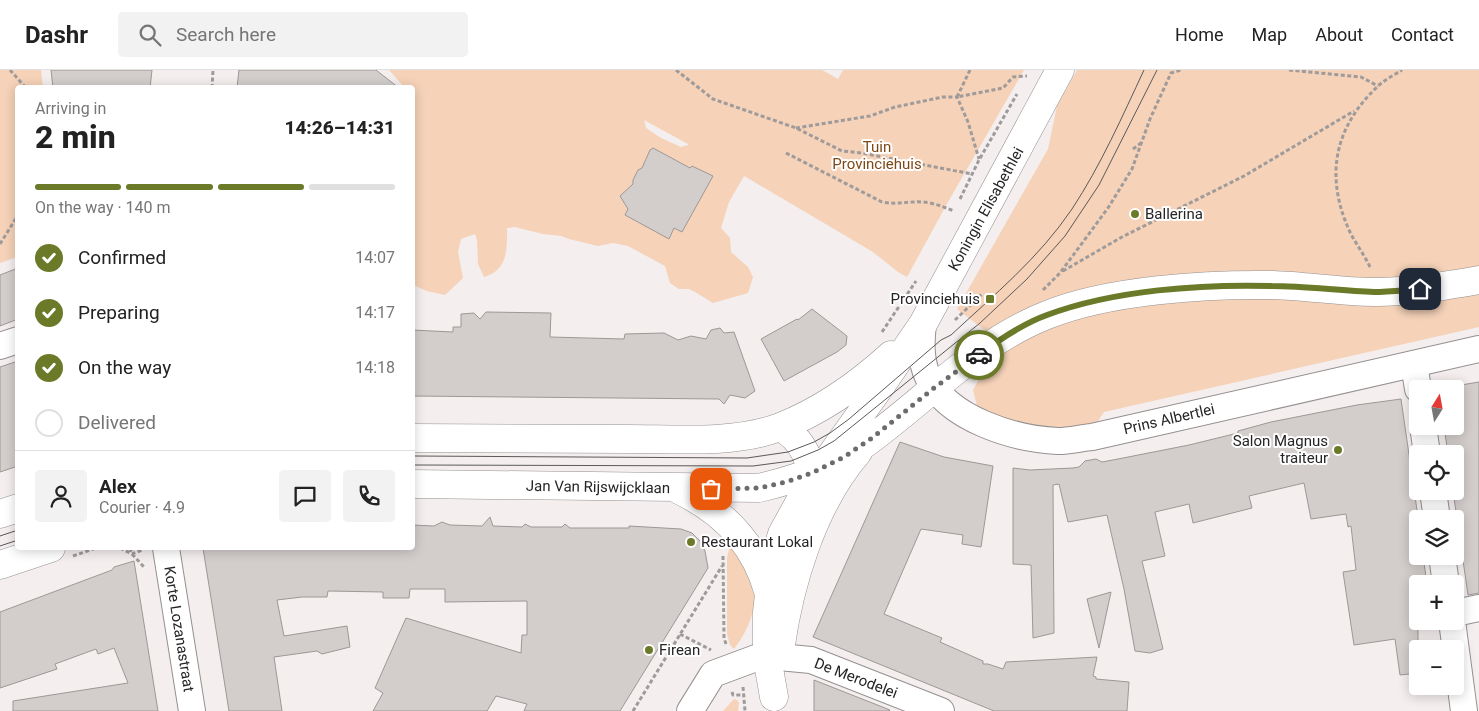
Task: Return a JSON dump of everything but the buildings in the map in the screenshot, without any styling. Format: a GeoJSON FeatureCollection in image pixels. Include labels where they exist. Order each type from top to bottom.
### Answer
{"type":"FeatureCollection","features":[{"type":"Feature","properties":{"kind":"main road","name":"Koningin Elisabethlei"},"geometry":{"type":"LineString","coordinates":[[768,592],[774,560],[782,534],[816,474],[887,378],[923,324],[1060,70]]}},
{"type":"Feature","properties":{"kind":"main road","name":"Jan Van Rijswijcklaan"},"geometry":{"type":"LineString","coordinates":[[415,484],[674,489],[759,488],[816,474],[872,438],[994,343],[1017,329],[1047,315],[1090,302],[1134,294],[1227,286],[1273,286],[1375,292],[1420,289],[1479,280]]}},
{"type":"Feature","properties":{"kind":"main road"},"geometry":{"type":"LineString","coordinates":[[415,438],[716,438],[746,436],[780,427],[805,416],[848,390],[890,356],[923,324]]}},
{"type":"Feature","properties":{"kind":"main road"},"geometry":{"type":"LineString","coordinates":[[773,657],[811,531],[816,474],[798,440],[790,432],[780,427]]}},
{"type":"Feature","properties":{"kind":"main road"},"geometry":{"type":"LineString","coordinates":[[811,531],[838,479],[848,464],[872,438]]}},
{"type":"Feature","properties":{"kind":"main road"},"geometry":{"type":"LineString","coordinates":[[674,489],[712,509],[737,532],[754,554],[763,572],[768,592],[775,704]]}},
{"type":"Feature","properties":{"kind":"main road"},"geometry":{"type":"LineString","coordinates":[[0,514],[15,509]]}},
{"type":"Feature","properties":{"kind":"main road"},"geometry":{"type":"LineString","coordinates":[[0,565],[45,550]]}},
{"type":"Feature","properties":{"kind":"street","name":"Prins Albertlei"},"geometry":{"type":"LineString","coordinates":[[923,324],[922,360],[927,376],[934,388],[958,410],[974,420],[1016,434],[1060,441],[1092,437],[1416,376],[1479,349]]}},
{"type":"Feature","properties":{"kind":"street"},"geometry":{"type":"LineString","coordinates":[[0,346],[15,341]]}},
{"type":"Feature","properties":{"kind":"street","name":"Korte Lozanastraat"},"geometry":{"type":"LineString","coordinates":[[166,550],[192,711]]}},
{"type":"Feature","properties":{"kind":"street"},"geometry":{"type":"LineString","coordinates":[[1464,611],[1479,608]]}},
{"type":"Feature","properties":{"kind":"street"},"geometry":{"type":"LineString","coordinates":[[1453,630],[1464,711]]}},
{"type":"Feature","properties":{"kind":"street","name":"De Merodelei"},"geometry":{"type":"LineString","coordinates":[[690,711],[713,674],[749,660],[773,657],[811,660],[942,711]]}},
{"type":"Feature","properties":{"kind":"path"},"geometry":{"type":"LineString","coordinates":[[10,70],[23,85]]}},
{"type":"Feature","properties":{"kind":"path"},"geometry":{"type":"LineString","coordinates":[[212,85],[213,70]]}},
{"type":"Feature","properties":{"kind":"path"},"geometry":{"type":"LineString","coordinates":[[676,70],[713,99],[796,128],[842,151],[862,153],[972,174]]}},
{"type":"Feature","properties":{"kind":"path"},"geometry":{"type":"LineString","coordinates":[[970,70],[957,96],[968,122],[979,160]]}},
{"type":"Feature","properties":{"kind":"path"},"geometry":{"type":"LineString","coordinates":[[1022,84],[1031,70]]}},
{"type":"Feature","properties":{"kind":"path"},"geometry":{"type":"LineString","coordinates":[[1039,293],[1060,273],[1108,208],[1132,169],[1171,73],[1181,70]]}},
{"type":"Feature","properties":{"kind":"path"},"geometry":{"type":"LineString","coordinates":[[1289,70],[1361,77],[1378,86]]}},
{"type":"Feature","properties":{"kind":"path"},"geometry":{"type":"LineString","coordinates":[[1060,273],[1122,237],[1244,176],[1354,111],[1378,86],[1402,70]]}},
{"type":"Feature","properties":{"kind":"path"},"geometry":{"type":"LineString","coordinates":[[796,128],[870,116],[895,107],[943,97],[1003,88],[1013,77],[1028,76]]}},
{"type":"Feature","properties":{"kind":"path"},"geometry":{"type":"LineString","coordinates":[[950,219],[979,160],[1018,93]]}},
{"type":"Feature","properties":{"kind":"path"},"geometry":{"type":"LineString","coordinates":[[1354,111],[1340,145],[1336,166],[1338,197],[1350,231],[1374,275],[1375,292]]}},
{"type":"Feature","properties":{"kind":"path"},"geometry":{"type":"LineString","coordinates":[[1133,149],[1141,143]]}},
{"type":"Feature","properties":{"kind":"path"},"geometry":{"type":"LineString","coordinates":[[786,153],[882,202],[895,205],[923,202],[937,204],[954,211]]}},
{"type":"Feature","properties":{"kind":"path"},"geometry":{"type":"LineString","coordinates":[[0,244],[15,220]]}},
{"type":"Feature","properties":{"kind":"path"},"geometry":{"type":"LineString","coordinates":[[900,307],[919,276]]}},
{"type":"Feature","properties":{"kind":"path"},"geometry":{"type":"LineString","coordinates":[[952,323],[983,293]]}},
{"type":"Feature","properties":{"kind":"path"},"geometry":{"type":"LineString","coordinates":[[124,550],[132,554],[131,550]]}},
{"type":"Feature","properties":{"kind":"path"},"geometry":{"type":"LineString","coordinates":[[633,711],[722,565],[724,638]]}},
{"type":"Feature","properties":{"kind":"path"},"geometry":{"type":"LineString","coordinates":[[743,682],[745,711]]}},
{"type":"Feature","properties":{"kind":"green space"},"geometry":{"type":"Polygon","coordinates":[[[0,70],[41,70],[43,85],[15,85],[15,258],[0,263],[0,70]]]}},
{"type":"Feature","properties":{"kind":"green space","name":"Tuin Provinciehuis"},"geometry":{"type":"Polygon","coordinates":[[[389,70],[822,70],[838,79],[843,70],[1024,70],[907,277],[873,252],[744,176],[729,202],[721,228],[730,238],[731,252],[748,267],[753,277],[748,293],[713,303],[689,289],[679,289],[670,283],[665,266],[628,246],[613,243],[598,246],[515,227],[507,228],[507,244],[504,258],[502,264],[492,274],[484,277],[478,264],[475,234],[461,239],[458,252],[463,278],[445,295],[415,286],[415,85],[402,85],[389,70]],[[644,120],[646,128],[661,138],[681,147],[688,145],[644,120]]]}},
{"type":"Feature","properties":{"kind":"green space"},"geometry":{"type":"Polygon","coordinates":[[[1077,70],[1479,70],[1479,327],[1104,412],[1092,430],[1029,430],[978,410],[973,390],[990,359],[1007,347],[957,309],[1048,149],[1057,106],[1077,70]]]}},
{"type":"Feature","properties":{"kind":"green space"},"geometry":{"type":"Polygon","coordinates":[[[735,541],[751,579],[754,590],[754,606],[750,621],[734,649],[730,645],[727,634],[727,558],[730,545],[735,541]]]}},
{"type":"Feature","properties":{"kind":"green space"},"geometry":{"type":"Polygon","coordinates":[[[734,699],[739,703],[738,711],[723,711],[734,699]]]}},
{"type":"Feature","properties":{"kind":"tram line"},"geometry":{"type":"LineString","coordinates":[[415,456],[747,458],[788,452],[814,442],[849,419],[941,340],[951,335],[1031,260],[1072,209],[1111,141],[1144,70]]}},
{"type":"Feature","properties":{"kind":"tram line"},"geometry":{"type":"LineString","coordinates":[[415,465],[753,466],[791,461],[818,450],[834,441],[980,323],[1027,279],[1065,236],[1099,185],[1157,70]]}},
{"type":"Feature","properties":{"kind":"tram line"},"geometry":{"type":"LineString","coordinates":[[0,536],[15,531]]}},
{"type":"Feature","properties":{"kind":"tram line"},"geometry":{"type":"LineString","coordinates":[[0,546],[15,541]]}},
{"type":"Feature","properties":{"kind":"way so far"},"geometry":{"type":"LineString","coordinates":[[711,489],[748,490],[786,482],[812,473],[856,450],[979,355]]}},
{"type":"Feature","properties":{"kind":"place","name":"Ballerina"},"geometry":{"type":"Point","coordinates":[1135,214]}},
{"type":"Feature","properties":{"kind":"place","name":"Provinciehuis"},"geometry":{"type":"Point","coordinates":[990,299]}},
{"type":"Feature","properties":{"kind":"place","name":"Salon Magnus traiteur"},"geometry":{"type":"Point","coordinates":[1338,450]}},
{"type":"Feature","properties":{"kind":"place","name":"Restaurant Lokal"},"geometry":{"type":"Point","coordinates":[691,542]}},
{"type":"Feature","properties":{"kind":"place","name":"Firean"},"geometry":{"type":"Point","coordinates":[649,650]}},
{"type":"Feature","properties":{"kind":"route"},"geometry":{"type":"LineString","coordinates":[[979,355],[1017,329],[1047,315],[1090,302],[1134,294],[1227,286],[1273,286],[1375,292],[1420,289]]}}]}
